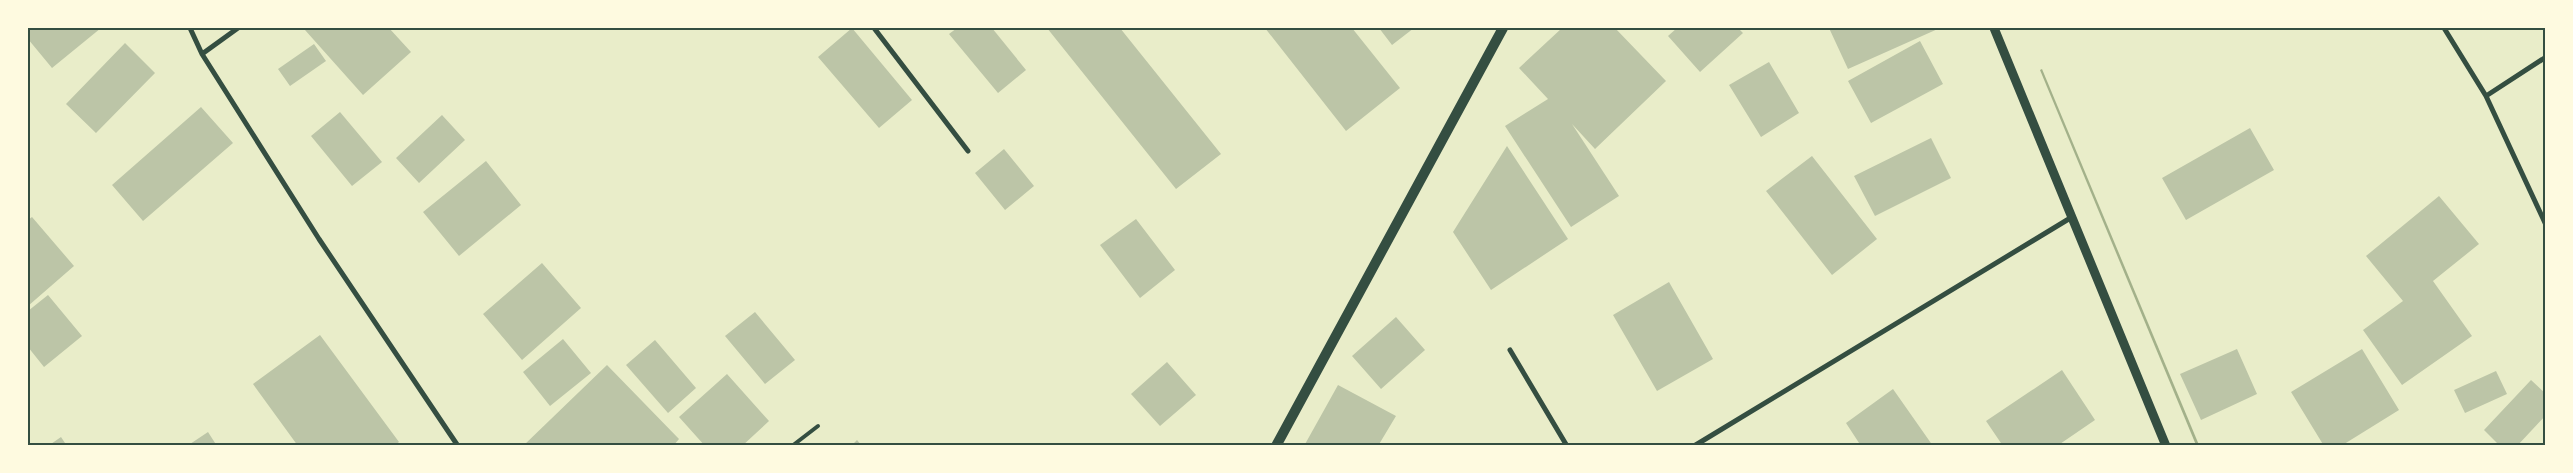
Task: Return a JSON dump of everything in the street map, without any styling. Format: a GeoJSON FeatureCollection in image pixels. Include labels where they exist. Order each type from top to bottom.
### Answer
{"type":"FeatureCollection","features":[{"type":"Feature","properties":{"kind":"main road"},"geometry":{"type":"LineString","coordinates":[[1276,446],[1503,28]]}},
{"type":"Feature","properties":{"kind":"street"},"geometry":{"type":"LineString","coordinates":[[190,28],[202,54],[319,239],[458,446]]}},
{"type":"Feature","properties":{"kind":"street"},"geometry":{"type":"LineString","coordinates":[[202,54],[238,28]]}},
{"type":"Feature","properties":{"kind":"street"},"geometry":{"type":"LineString","coordinates":[[874,28],[968,151]]}},
{"type":"Feature","properties":{"kind":"street"},"geometry":{"type":"LineString","coordinates":[[1994,28],[2166,446]]}},
{"type":"Feature","properties":{"kind":"street"},"geometry":{"type":"LineString","coordinates":[[2444,28],[2486,96],[2546,224]]}},
{"type":"Feature","properties":{"kind":"street"},"geometry":{"type":"LineString","coordinates":[[2486,96],[2546,57]]}},
{"type":"Feature","properties":{"kind":"street"},"geometry":{"type":"LineString","coordinates":[[1694,446],[2072,217]]}},
{"type":"Feature","properties":{"kind":"street"},"geometry":{"type":"LineString","coordinates":[[1510,350],[1567,446]]}},
{"type":"Feature","properties":{"kind":"lane"},"geometry":{"type":"LineString","coordinates":[[792,446],[818,426]]}},
{"type":"Feature","properties":{"kind":"shaded area"},"geometry":{"type":"Polygon","coordinates":[[[2042,69],[2199,445],[2196,445],[2040,70],[2042,69]]]}},
{"type":"Feature","properties":{"kind":"building"},"geometry":{"type":"Polygon","coordinates":[[[30,28],[101,28],[52,68],[28,39],[30,28]]]}},
{"type":"Feature","properties":{"kind":"building"},"geometry":{"type":"Polygon","coordinates":[[[309,28],[389,28],[411,52],[363,95],[305,30],[309,28]]]}},
{"type":"Feature","properties":{"kind":"building"},"geometry":{"type":"Polygon","coordinates":[[[852,28],[912,100],[879,128],[818,57],[852,28]]]}},
{"type":"Feature","properties":{"kind":"building"},"geometry":{"type":"Polygon","coordinates":[[[957,28],[992,28],[1026,70],[998,93],[949,34],[957,28]]]}},
{"type":"Feature","properties":{"kind":"building"},"geometry":{"type":"Polygon","coordinates":[[[1047,28],[1120,28],[1221,154],[1176,189],[1047,28]]]}},
{"type":"Feature","properties":{"kind":"building"},"geometry":{"type":"Polygon","coordinates":[[[1265,28],[1352,28],[1400,88],[1346,131],[1265,28]]]}},
{"type":"Feature","properties":{"kind":"building"},"geometry":{"type":"Polygon","coordinates":[[[1379,28],[1414,28],[1392,45],[1379,28]]]}},
{"type":"Feature","properties":{"kind":"building"},"geometry":{"type":"Polygon","coordinates":[[[1562,28],[1615,28],[1666,81],[1595,149],[1572,124],[1619,196],[1571,227],[1505,126],[1548,99],[1519,68],[1562,28]]]}},
{"type":"Feature","properties":{"kind":"building"},"geometry":{"type":"Polygon","coordinates":[[[1677,28],[1738,28],[1743,33],[1700,72],[1668,36],[1677,28]]]}},
{"type":"Feature","properties":{"kind":"building"},"geometry":{"type":"Polygon","coordinates":[[[1829,28],[1940,28],[1848,69],[1829,28]]]}},
{"type":"Feature","properties":{"kind":"building"},"geometry":{"type":"Polygon","coordinates":[[[1920,41],[1943,84],[1871,123],[1848,81],[1920,41]]]}},
{"type":"Feature","properties":{"kind":"building"},"geometry":{"type":"Polygon","coordinates":[[[125,43],[155,73],[96,133],[66,104],[125,43]]]}},
{"type":"Feature","properties":{"kind":"building"},"geometry":{"type":"Polygon","coordinates":[[[314,44],[326,61],[290,86],[278,69],[314,44]]]}},
{"type":"Feature","properties":{"kind":"building"},"geometry":{"type":"Polygon","coordinates":[[[1769,62],[1799,113],[1761,137],[1729,85],[1769,62]]]}},
{"type":"Feature","properties":{"kind":"building"},"geometry":{"type":"Polygon","coordinates":[[[201,107],[233,143],[143,221],[112,185],[201,107]]]}},
{"type":"Feature","properties":{"kind":"building"},"geometry":{"type":"Polygon","coordinates":[[[340,112],[382,162],[352,186],[311,136],[340,112]]]}},
{"type":"Feature","properties":{"kind":"building"},"geometry":{"type":"Polygon","coordinates":[[[442,115],[465,140],[419,183],[396,158],[442,115]]]}},
{"type":"Feature","properties":{"kind":"building"},"geometry":{"type":"Polygon","coordinates":[[[2250,128],[2274,170],[2186,220],[2162,178],[2250,128]]]}},
{"type":"Feature","properties":{"kind":"building"},"geometry":{"type":"Polygon","coordinates":[[[1931,138],[1951,178],[1875,216],[1854,176],[1931,138]]]}},
{"type":"Feature","properties":{"kind":"building"},"geometry":{"type":"Polygon","coordinates":[[[1507,146],[1568,239],[1491,290],[1453,232],[1507,146]]]}},
{"type":"Feature","properties":{"kind":"building"},"geometry":{"type":"Polygon","coordinates":[[[1004,149],[1034,186],[1005,210],[975,173],[1004,149]]]}},
{"type":"Feature","properties":{"kind":"building"},"geometry":{"type":"Polygon","coordinates":[[[1812,156],[1877,239],[1832,275],[1766,191],[1812,156]]]}},
{"type":"Feature","properties":{"kind":"building"},"geometry":{"type":"Polygon","coordinates":[[[486,161],[521,205],[459,256],[423,212],[486,161]]]}},
{"type":"Feature","properties":{"kind":"building"},"geometry":{"type":"Polygon","coordinates":[[[2439,196],[2479,244],[2433,281],[2472,336],[2402,385],[2363,330],[2403,301],[2366,256],[2439,196]]]}},
{"type":"Feature","properties":{"kind":"building"},"geometry":{"type":"Polygon","coordinates":[[[32,217],[74,266],[28,306],[28,220],[32,217]]]}},
{"type":"Feature","properties":{"kind":"building"},"geometry":{"type":"Polygon","coordinates":[[[1136,219],[1175,270],[1140,298],[1100,245],[1136,219]]]}},
{"type":"Feature","properties":{"kind":"building"},"geometry":{"type":"Polygon","coordinates":[[[542,263],[581,308],[522,360],[483,314],[542,263]]]}},
{"type":"Feature","properties":{"kind":"building"},"geometry":{"type":"Polygon","coordinates":[[[1669,282],[1713,359],[1657,391],[1613,315],[1669,282]]]}},
{"type":"Feature","properties":{"kind":"building"},"geometry":{"type":"Polygon","coordinates":[[[48,295],[82,336],[44,367],[28,347],[28,311],[48,295]]]}},
{"type":"Feature","properties":{"kind":"building"},"geometry":{"type":"Polygon","coordinates":[[[755,312],[795,360],[765,384],[725,336],[755,312]]]}},
{"type":"Feature","properties":{"kind":"building"},"geometry":{"type":"Polygon","coordinates":[[[1396,317],[1425,350],[1381,389],[1352,356],[1396,317]]]}},
{"type":"Feature","properties":{"kind":"building"},"geometry":{"type":"Polygon","coordinates":[[[320,335],[399,442],[394,446],[298,446],[253,384],[320,335]]]}},
{"type":"Feature","properties":{"kind":"building"},"geometry":{"type":"Polygon","coordinates":[[[563,339],[591,373],[550,406],[523,372],[563,339]]]}},
{"type":"Feature","properties":{"kind":"building"},"geometry":{"type":"Polygon","coordinates":[[[655,340],[696,388],[668,413],[626,365],[655,340]]]}},
{"type":"Feature","properties":{"kind":"building"},"geometry":{"type":"Polygon","coordinates":[[[2237,349],[2257,394],[2201,420],[2180,374],[2237,349]]]}},
{"type":"Feature","properties":{"kind":"building"},"geometry":{"type":"Polygon","coordinates":[[[2362,349],[2399,410],[2341,446],[2324,446],[2291,392],[2362,349]]]}},
{"type":"Feature","properties":{"kind":"building"},"geometry":{"type":"Polygon","coordinates":[[[1167,362],[1196,395],[1160,426],[1131,394],[1167,362]]]}},
{"type":"Feature","properties":{"kind":"building"},"geometry":{"type":"Polygon","coordinates":[[[607,365],[679,439],[673,446],[523,446],[607,365]]]}},
{"type":"Feature","properties":{"kind":"building"},"geometry":{"type":"Polygon","coordinates":[[[2062,370],[2095,420],[2057,446],[2003,446],[1986,421],[2062,370]]]}},
{"type":"Feature","properties":{"kind":"building"},"geometry":{"type":"Polygon","coordinates":[[[2496,371],[2507,394],[2465,413],[2454,390],[2496,371]]]}},
{"type":"Feature","properties":{"kind":"building"},"geometry":{"type":"Polygon","coordinates":[[[727,374],[769,421],[742,446],[705,446],[679,417],[727,374]]]}},
{"type":"Feature","properties":{"kind":"building"},"geometry":{"type":"Polygon","coordinates":[[[2531,380],[2546,394],[2546,415],[2517,446],[2500,446],[2484,430],[2531,380]]]}},
{"type":"Feature","properties":{"kind":"building"},"geometry":{"type":"Polygon","coordinates":[[[1338,385],[1396,416],[1378,446],[1304,446],[1338,385]]]}},
{"type":"Feature","properties":{"kind":"building"},"geometry":{"type":"Polygon","coordinates":[[[1893,389],[1933,446],[1861,446],[1846,423],[1893,389]]]}},
{"type":"Feature","properties":{"kind":"building"},"geometry":{"type":"Polygon","coordinates":[[[208,432],[217,446],[187,446],[208,432]]]}},
{"type":"Feature","properties":{"kind":"building"},"geometry":{"type":"Polygon","coordinates":[[[61,437],[67,446],[48,446],[61,437]]]}},
{"type":"Feature","properties":{"kind":"building"},"geometry":{"type":"Polygon","coordinates":[[[857,440],[862,446],[851,446],[857,440]]]}}]}
